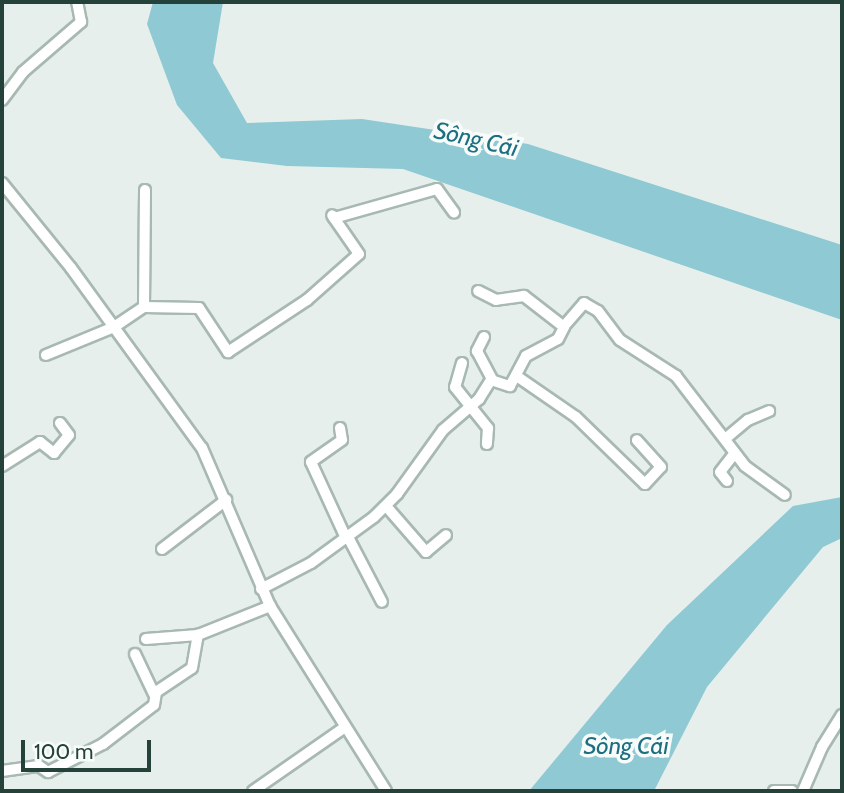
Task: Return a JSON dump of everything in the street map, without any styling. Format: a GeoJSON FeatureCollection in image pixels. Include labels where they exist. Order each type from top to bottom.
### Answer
{"type":"FeatureCollection","features":[{"type":"Feature","properties":{"kind":"street"},"geometry":{"type":"LineString","coordinates":[[2,100],[23,72],[81,22],[77,2]]}},
{"type":"Feature","properties":{"kind":"street"},"geometry":{"type":"LineString","coordinates":[[2,183],[114,327],[202,447],[270,606],[386,791]]}},
{"type":"Feature","properties":{"kind":"street"},"geometry":{"type":"LineString","coordinates":[[46,355],[114,327],[144,307],[199,308],[228,352],[307,300],[359,254],[333,217],[437,189],[454,212]]}},
{"type":"Feature","properties":{"kind":"street"},"geometry":{"type":"LineString","coordinates":[[144,307],[145,190]]}},
{"type":"Feature","properties":{"kind":"street"},"geometry":{"type":"LineString","coordinates":[[478,291],[496,300],[524,296],[565,325]]}},
{"type":"Feature","properties":{"kind":"street"},"geometry":{"type":"LineString","coordinates":[[484,337],[477,351],[492,379],[508,387],[518,377],[522,360],[542,343],[558,339],[565,325],[586,303],[620,340],[676,376],[753,475],[785,495]]}},
{"type":"Feature","properties":{"kind":"street"},"geometry":{"type":"LineString","coordinates":[[462,363],[455,387],[488,428],[486,444]]}},
{"type":"Feature","properties":{"kind":"street"},"geometry":{"type":"LineString","coordinates":[[518,377],[576,417],[645,484],[661,467],[637,440]]}},
{"type":"Feature","properties":{"kind":"street"},"geometry":{"type":"LineString","coordinates":[[261,589],[311,564],[386,506],[438,436],[472,405],[492,379]]}},
{"type":"Feature","properties":{"kind":"street"},"geometry":{"type":"LineString","coordinates":[[724,439],[769,411]]}},
{"type":"Feature","properties":{"kind":"street"},"geometry":{"type":"LineString","coordinates":[[2,466],[40,442],[54,453],[69,435],[60,423]]}},
{"type":"Feature","properties":{"kind":"street"},"geometry":{"type":"LineString","coordinates":[[340,428],[342,440],[311,462],[382,602]]}},
{"type":"Feature","properties":{"kind":"street"},"geometry":{"type":"LineString","coordinates":[[727,481],[720,472],[735,453]]}},
{"type":"Feature","properties":{"kind":"street"},"geometry":{"type":"LineString","coordinates":[[162,550],[226,500]]}},
{"type":"Feature","properties":{"kind":"street"},"geometry":{"type":"LineString","coordinates":[[386,506],[426,552],[446,535]]}},
{"type":"Feature","properties":{"kind":"street"},"geometry":{"type":"LineString","coordinates":[[146,639],[198,635],[270,606]]}},
{"type":"Feature","properties":{"kind":"street"},"geometry":{"type":"LineString","coordinates":[[154,694],[195,664],[198,635]]}},
{"type":"Feature","properties":{"kind":"street"},"geometry":{"type":"LineString","coordinates":[[2,771],[39,766],[48,772],[63,766],[152,707],[154,694],[135,654]]}},
{"type":"Feature","properties":{"kind":"street"},"geometry":{"type":"LineString","coordinates":[[803,791],[841,720]]}},
{"type":"Feature","properties":{"kind":"street"},"geometry":{"type":"LineString","coordinates":[[253,791],[345,726]]}},
{"type":"Feature","properties":{"kind":"street"},"geometry":{"type":"LineString","coordinates":[[774,791],[792,791]]}},
{"type":"Feature","properties":{"kind":"water","name":"Sông Cái"},"geometry":{"type":"Polygon","coordinates":[[[153,2],[223,2],[213,63],[247,123],[362,119],[528,144],[842,245],[842,320],[403,169],[287,166],[221,158],[177,105],[147,24],[153,2]]]}},
{"type":"Feature","properties":{"kind":"water","name":"Sông Cái"},"geometry":{"type":"Polygon","coordinates":[[[842,497],[842,538],[823,547],[707,687],[654,791],[529,791],[667,625],[793,506],[842,497]]]}}]}
